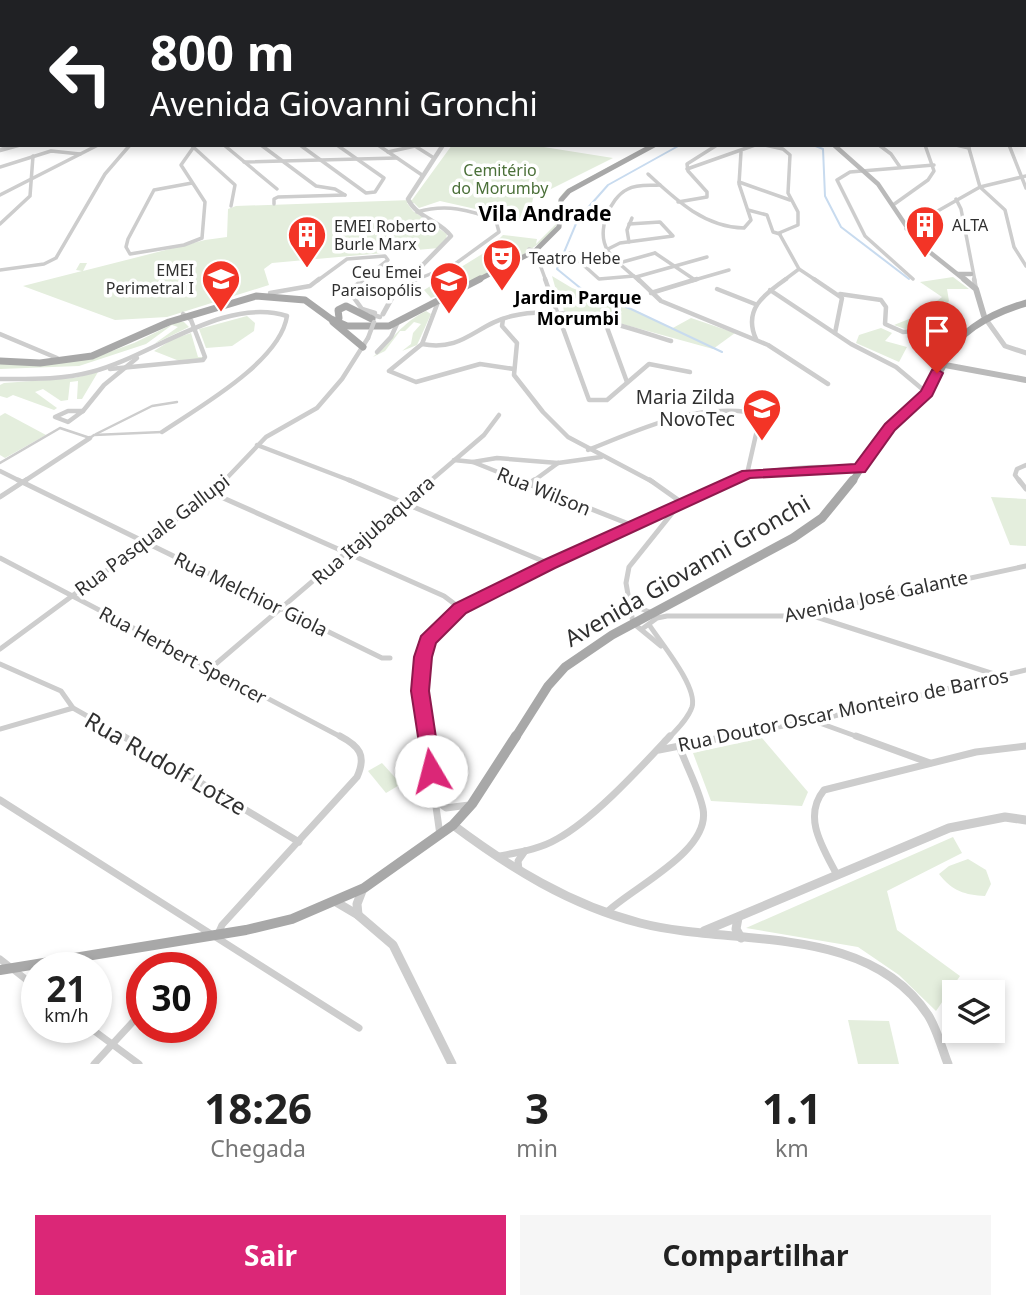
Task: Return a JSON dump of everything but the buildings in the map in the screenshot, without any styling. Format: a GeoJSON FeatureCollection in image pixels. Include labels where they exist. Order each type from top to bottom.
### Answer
{"type":"FeatureCollection","features":[{"type":"Feature","properties":{"kind":"main road"},"geometry":{"type":"LineString","coordinates":[[0,360],[40,363],[85,357],[113,349],[184,315],[244,299],[273,295],[305,300],[335,319],[356,328],[379,328],[397,324],[532,250],[555,222],[555,203],[566,189],[645,147]]}},
{"type":"Feature","properties":{"kind":"main road"},"geometry":{"type":"LineString","coordinates":[[335,319],[359,326],[383,325],[438,302],[532,250],[559,227],[559,207],[569,191],[650,147]]}},
{"type":"Feature","properties":{"kind":"main road"},"geometry":{"type":"LineString","coordinates":[[836,147],[878,184],[917,242],[976,289],[984,316]]}},
{"type":"Feature","properties":{"kind":"main road"},"geometry":{"type":"LineString","coordinates":[[957,274],[971,274]]}},
{"type":"Feature","properties":{"kind":"main road"},"geometry":{"type":"LineString","coordinates":[[0,360],[57,358],[114,345],[184,315],[245,295],[270,293],[309,298],[363,347]]}},
{"type":"Feature","properties":{"kind":"main road"},"geometry":{"type":"LineString","coordinates":[[1026,303],[984,316],[960,335],[950,347],[946,359],[964,368],[1026,380]]}},
{"type":"Feature","properties":{"kind":"main road"},"geometry":{"type":"LineString","coordinates":[[335,319],[338,310],[346,306],[376,317]]}},
{"type":"Feature","properties":{"kind":"main road","name":"Avenida Giovanni Gronchi"},"geometry":{"type":"LineString","coordinates":[[0,970],[215,935],[292,919],[364,888],[453,825],[472,804],[548,686],[584,652],[793,538],[822,518],[890,427],[927,393],[946,359]]}},
{"type":"Feature","properties":{"kind":"street"},"geometry":{"type":"LineString","coordinates":[[1001,0],[1017,0]]}},
{"type":"Feature","properties":{"kind":"street"},"geometry":{"type":"LineString","coordinates":[[0,195],[32,176],[94,147]]}},
{"type":"Feature","properties":{"kind":"street"},"geometry":{"type":"LineString","coordinates":[[0,270],[44,264],[56,258],[105,174],[128,147]]}},
{"type":"Feature","properties":{"kind":"street"},"geometry":{"type":"LineString","coordinates":[[192,183],[153,191],[150,205],[128,233],[126,247],[130,254],[148,253],[200,241],[205,199],[192,183],[185,176],[181,166],[192,147],[235,185],[231,206]]}},
{"type":"Feature","properties":{"kind":"street"},"geometry":{"type":"LineString","coordinates":[[226,147],[277,189]]}},
{"type":"Feature","properties":{"kind":"street"},"geometry":{"type":"LineString","coordinates":[[264,147],[322,188],[334,188],[345,195],[278,197],[274,199],[274,204]]}},
{"type":"Feature","properties":{"kind":"street"},"geometry":{"type":"LineString","coordinates":[[303,147],[366,193],[374,192],[384,179],[340,147]]}},
{"type":"Feature","properties":{"kind":"street"},"geometry":{"type":"LineString","coordinates":[[380,147],[422,175]]}},
{"type":"Feature","properties":{"kind":"street"},"geometry":{"type":"LineString","coordinates":[[388,152],[410,147]]}},
{"type":"Feature","properties":{"kind":"street"},"geometry":{"type":"LineString","coordinates":[[417,147],[434,158]]}},
{"type":"Feature","properties":{"kind":"street"},"geometry":{"type":"LineString","coordinates":[[270,293],[310,286],[347,260],[377,256],[389,259],[349,291],[362,309],[376,317],[451,236],[446,229],[417,212],[409,201],[422,175],[442,147]]}},
{"type":"Feature","properties":{"kind":"street"},"geometry":{"type":"LineString","coordinates":[[687,169],[691,159],[713,147]]}},
{"type":"Feature","properties":{"kind":"street"},"geometry":{"type":"LineString","coordinates":[[687,169],[751,147]]}},
{"type":"Feature","properties":{"kind":"street"},"geometry":{"type":"LineString","coordinates":[[774,147],[789,154],[790,200],[798,212],[798,226],[780,230],[780,234]]}},
{"type":"Feature","properties":{"kind":"street"},"geometry":{"type":"LineString","coordinates":[[882,147],[891,154],[900,167]]}},
{"type":"Feature","properties":{"kind":"street"},"geometry":{"type":"LineString","coordinates":[[893,205],[927,180],[934,171],[926,147]]}},
{"type":"Feature","properties":{"kind":"street"},"geometry":{"type":"LineString","coordinates":[[969,147],[980,187],[1004,210],[1014,247],[1026,266]]}},
{"type":"Feature","properties":{"kind":"street"},"geometry":{"type":"LineString","coordinates":[[1010,147],[1026,188]]}},
{"type":"Feature","properties":{"kind":"street"},"geometry":{"type":"LineString","coordinates":[[0,167],[59,151],[80,154]]}},
{"type":"Feature","properties":{"kind":"street"},"geometry":{"type":"LineString","coordinates":[[648,174],[678,202],[697,214],[733,229],[750,225],[739,182],[741,152]]}},
{"type":"Feature","properties":{"kind":"street"},"geometry":{"type":"LineString","coordinates":[[0,224],[30,195],[33,156]]}},
{"type":"Feature","properties":{"kind":"street"},"geometry":{"type":"LineString","coordinates":[[244,162],[397,159]]}},
{"type":"Feature","properties":{"kind":"street"},"geometry":{"type":"LineString","coordinates":[[913,279],[865,236],[838,183],[842,174],[933,165]]}},
{"type":"Feature","properties":{"kind":"street"},"geometry":{"type":"LineString","coordinates":[[678,202],[699,201],[707,195],[687,169]]}},
{"type":"Feature","properties":{"kind":"street"},"geometry":{"type":"LineString","coordinates":[[176,185],[185,176]]}},
{"type":"Feature","properties":{"kind":"street"},"geometry":{"type":"LineString","coordinates":[[906,229],[980,187],[1026,177]]}},
{"type":"Feature","properties":{"kind":"street"},"geometry":{"type":"LineString","coordinates":[[739,182],[790,200]]}},
{"type":"Feature","properties":{"kind":"street"},"geometry":{"type":"LineString","coordinates":[[660,186],[629,188],[623,193],[603,224],[606,250],[651,293],[672,306],[756,340],[828,384]]}},
{"type":"Feature","properties":{"kind":"street"},"geometry":{"type":"LineString","coordinates":[[956,199],[961,209],[971,274],[976,289]]}},
{"type":"Feature","properties":{"kind":"street"},"geometry":{"type":"LineString","coordinates":[[403,285],[454,264],[499,232],[496,221],[486,216],[438,205],[417,212]]}},
{"type":"Feature","properties":{"kind":"street"},"geometry":{"type":"LineString","coordinates":[[748,210],[767,215],[773,232],[780,234],[799,269],[841,296],[852,295],[883,302],[887,307],[886,324],[894,330],[908,333],[937,329],[960,335]]}},
{"type":"Feature","properties":{"kind":"street"},"geometry":{"type":"LineString","coordinates":[[629,242],[629,225],[632,218]]}},
{"type":"Feature","properties":{"kind":"street"},"geometry":{"type":"LineString","coordinates":[[606,250],[629,242],[670,238],[673,234],[660,222],[629,225]]}},
{"type":"Feature","properties":{"kind":"street"},"geometry":{"type":"LineString","coordinates":[[532,250],[561,314],[589,400],[606,402],[649,364],[690,372]]}},
{"type":"Feature","properties":{"kind":"street"},"geometry":{"type":"LineString","coordinates":[[570,253],[600,280],[635,276],[707,257]]}},
{"type":"Feature","properties":{"kind":"street"},"geometry":{"type":"LineString","coordinates":[[619,263],[657,253],[695,280]]}},
{"type":"Feature","properties":{"kind":"street"},"geometry":{"type":"LineString","coordinates":[[756,340],[750,322],[755,304],[769,290],[799,269]]}},
{"type":"Feature","properties":{"kind":"street"},"geometry":{"type":"LineString","coordinates":[[651,293],[729,270]]}},
{"type":"Feature","properties":{"kind":"street"},"geometry":{"type":"LineString","coordinates":[[717,289],[755,304]]}},
{"type":"Feature","properties":{"kind":"street"},"geometry":{"type":"LineString","coordinates":[[769,290],[835,333],[896,367],[927,393]]}},
{"type":"Feature","properties":{"kind":"street"},"geometry":{"type":"LineString","coordinates":[[835,333],[841,296]]}},
{"type":"Feature","properties":{"kind":"street"},"geometry":{"type":"LineString","coordinates":[[438,302],[435,316],[423,336],[422,344],[389,371],[411,382],[480,364],[514,369]]}},
{"type":"Feature","properties":{"kind":"street"},"geometry":{"type":"LineString","coordinates":[[425,307],[433,310],[435,316]]}},
{"type":"Feature","properties":{"kind":"street"},"geometry":{"type":"LineString","coordinates":[[0,463],[60,428],[92,436],[162,432],[224,389],[282,336],[287,328],[287,316],[264,309],[195,328],[142,354],[97,370]]}},
{"type":"Feature","properties":{"kind":"street"},"geometry":{"type":"LineString","coordinates":[[422,344],[434,348],[451,347],[503,319],[523,314],[561,314],[605,322],[671,341]]}},
{"type":"Feature","properties":{"kind":"street"},"geometry":{"type":"LineString","coordinates":[[0,379],[51,378],[97,370],[198,362],[205,358],[195,328],[184,315]]}},
{"type":"Feature","properties":{"kind":"street"},"geometry":{"type":"LineString","coordinates":[[984,316],[1005,346],[1026,353]]}},
{"type":"Feature","properties":{"kind":"street","name":"Rua Pasquale Gallupi"},"geometry":{"type":"LineString","coordinates":[[0,649],[212,493],[271,433],[317,408],[342,379],[363,347],[376,317]]}},
{"type":"Feature","properties":{"kind":"street"},"geometry":{"type":"LineString","coordinates":[[503,319],[505,329],[517,343],[514,369],[519,381],[568,437],[601,457],[647,477],[681,504]]}},
{"type":"Feature","properties":{"kind":"street"},"geometry":{"type":"LineString","coordinates":[[605,322],[627,382]]}},
{"type":"Feature","properties":{"kind":"street"},"geometry":{"type":"LineString","coordinates":[[376,352],[391,337],[397,324]]}},
{"type":"Feature","properties":{"kind":"street"},"geometry":{"type":"LineString","coordinates":[[488,327],[505,329]]}},
{"type":"Feature","properties":{"kind":"street"},"geometry":{"type":"LineString","coordinates":[[379,328],[391,332]]}},
{"type":"Feature","properties":{"kind":"street"},"geometry":{"type":"LineString","coordinates":[[0,334],[57,358]]}},
{"type":"Feature","properties":{"kind":"street"},"geometry":{"type":"LineString","coordinates":[[85,411],[68,411],[55,417],[71,422],[85,411],[104,385],[142,354]]}},
{"type":"Feature","properties":{"kind":"street"},"geometry":{"type":"LineString","coordinates":[[0,497],[92,436],[142,410],[177,402]]}},
{"type":"Feature","properties":{"kind":"street"},"geometry":{"type":"LineString","coordinates":[[589,450],[689,413],[735,410],[748,412],[757,430],[747,474]]}},
{"type":"Feature","properties":{"kind":"street","name":"Rua Itajubaquara"},"geometry":{"type":"LineString","coordinates":[[211,668],[484,435],[499,415]]}},
{"type":"Feature","properties":{"kind":"street"},"geometry":{"type":"LineString","coordinates":[[257,445],[550,564]]}},
{"type":"Feature","properties":{"kind":"street"},"geometry":{"type":"LineString","coordinates":[[473,462],[498,458],[558,463],[601,457]]}},
{"type":"Feature","properties":{"kind":"street","name":"Rua Wilson"},"geometry":{"type":"LineString","coordinates":[[454,460],[473,462],[634,526]]}},
{"type":"Feature","properties":{"kind":"street"},"geometry":{"type":"LineString","coordinates":[[527,485],[558,463]]}},
{"type":"Feature","properties":{"kind":"street"},"geometry":{"type":"LineString","coordinates":[[1026,465],[1017,469],[1015,475],[1026,489]]}},
{"type":"Feature","properties":{"kind":"street"},"geometry":{"type":"LineString","coordinates":[[439,836],[420,674],[428,640],[460,608],[747,474],[820,468],[859,469]]}},
{"type":"Feature","properties":{"kind":"street","name":"Rua Melchior Giola"},"geometry":{"type":"LineString","coordinates":[[0,471],[382,658],[390,658]]}},
{"type":"Feature","properties":{"kind":"street"},"geometry":{"type":"LineString","coordinates":[[212,493],[444,596],[460,608]]}},
{"type":"Feature","properties":{"kind":"street"},"geometry":{"type":"LineString","coordinates":[[661,646],[633,623],[632,605],[626,583],[629,567],[681,504]]}},
{"type":"Feature","properties":{"kind":"street","name":"Rua Herbert Spencer"},"geometry":{"type":"LineString","coordinates":[[0,558],[355,744],[363,754],[362,768],[357,777],[299,842]]}},
{"type":"Feature","properties":{"kind":"street","name":"Avenida José Galante"},"geometry":{"type":"LineString","coordinates":[[642,629],[650,626],[657,618],[683,615],[749,618],[807,614],[1026,566]]}},
{"type":"Feature","properties":{"kind":"street"},"geometry":{"type":"LineString","coordinates":[[632,605],[652,613]]}},
{"type":"Feature","properties":{"kind":"street"},"geometry":{"type":"LineString","coordinates":[[668,605],[683,615]]}},
{"type":"Feature","properties":{"kind":"street"},"geometry":{"type":"LineString","coordinates":[[807,614],[818,620],[999,676]]}},
{"type":"Feature","properties":{"kind":"street"},"geometry":{"type":"LineString","coordinates":[[493,856],[525,852],[568,831],[659,750],[689,717],[694,705],[691,690],[650,626]]}},
{"type":"Feature","properties":{"kind":"street","name":"Rua Rudolf Lotze"},"geometry":{"type":"LineString","coordinates":[[0,664],[61,691],[73,708],[193,776],[299,842]]}},
{"type":"Feature","properties":{"kind":"street","name":"Rua Doutor Oscar Monteiro de Barros"},"geometry":{"type":"LineString","coordinates":[[659,750],[680,748],[810,720],[1026,670]]}},
{"type":"Feature","properties":{"kind":"street"},"geometry":{"type":"LineString","coordinates":[[0,729],[73,708]]}},
{"type":"Feature","properties":{"kind":"street"},"geometry":{"type":"LineString","coordinates":[[810,720],[930,763]]}},
{"type":"Feature","properties":{"kind":"street"},"geometry":{"type":"LineString","coordinates":[[838,877],[813,818],[814,805],[820,793],[830,787],[992,748],[1026,746]]}},
{"type":"Feature","properties":{"kind":"street"},"geometry":{"type":"LineString","coordinates":[[607,912],[618,898],[696,843],[702,832],[703,810],[680,748]]}},
{"type":"Feature","properties":{"kind":"street"},"geometry":{"type":"LineString","coordinates":[[435,798],[441,807],[453,809],[472,804]]}},
{"type":"Feature","properties":{"kind":"street"},"geometry":{"type":"LineString","coordinates":[[0,800],[359,1028]]}},
{"type":"Feature","properties":{"kind":"street"},"geometry":{"type":"LineString","coordinates":[[701,931],[838,877],[920,839],[961,824],[1005,817],[1026,820]]}},
{"type":"Feature","properties":{"kind":"street"},"geometry":{"type":"LineString","coordinates":[[453,825],[493,856],[525,876],[575,901],[607,912],[670,930],[701,931],[826,948],[874,965],[916,1001],[935,1027],[948,1064]]}},
{"type":"Feature","properties":{"kind":"street"},"geometry":{"type":"LineString","coordinates":[[215,935],[299,842]]}},
{"type":"Feature","properties":{"kind":"street"},"geometry":{"type":"LineString","coordinates":[[525,852],[519,858],[518,867],[525,876]]}},
{"type":"Feature","properties":{"kind":"street"},"geometry":{"type":"LineString","coordinates":[[358,915],[357,904],[364,888]]}},
{"type":"Feature","properties":{"kind":"street"},"geometry":{"type":"LineString","coordinates":[[336,902],[358,915],[393,945],[452,1064]]}},
{"type":"Feature","properties":{"kind":"street"},"geometry":{"type":"LineString","coordinates":[[738,918],[736,929],[741,938]]}},
{"type":"Feature","properties":{"kind":"street"},"geometry":{"type":"LineString","coordinates":[[0,959],[21,975]]}},
{"type":"Feature","properties":{"kind":"street"},"geometry":{"type":"LineString","coordinates":[[94,1064],[126,1030]]}},
{"type":"Feature","properties":{"kind":"street"},"geometry":{"type":"LineString","coordinates":[[110,1043],[139,1064]]}},
{"type":"Feature","properties":{"kind":"green space","name":"Cemitério do Morumby"},"geometry":{"type":"Polygon","coordinates":[[[451,147],[544,147],[613,158],[533,198],[529,221],[440,201],[419,208],[414,203],[407,203],[413,211],[447,234],[446,240],[439,248],[272,263],[264,269],[269,285],[167,317],[115,320],[23,286],[82,271],[76,270],[80,263],[87,263],[83,271],[205,240],[227,237],[228,209],[236,206],[412,200],[451,147]]]}},
{"type":"Feature","properties":{"kind":"green space"},"geometry":{"type":"Polygon","coordinates":[[[627,157],[560,198],[566,190],[627,157]]]}},
{"type":"Feature","properties":{"kind":"green space"},"geometry":{"type":"Polygon","coordinates":[[[558,222],[535,246],[500,268],[431,298],[424,290],[487,251],[503,235],[537,239],[536,244],[558,222]]]}},
{"type":"Feature","properties":{"kind":"green space"},"geometry":{"type":"Polygon","coordinates":[[[552,276],[572,288],[639,312],[671,329],[691,318],[735,333],[713,349],[604,319],[564,312],[563,306],[587,305],[565,292],[556,290],[552,276]]]}},
{"type":"Feature","properties":{"kind":"green space"},"geometry":{"type":"Polygon","coordinates":[[[953,277],[969,289],[947,289],[949,301],[941,311],[948,314],[928,318],[933,326],[905,329],[894,325],[919,315],[942,297],[920,282],[953,277]]]}},
{"type":"Feature","properties":{"kind":"green space"},"geometry":{"type":"Polygon","coordinates":[[[426,311],[431,314],[417,345],[402,351],[411,344],[413,333],[421,324],[414,322],[405,331],[400,331],[385,351],[373,357],[404,326],[426,311]]]}},
{"type":"Feature","properties":{"kind":"green space"},"geometry":{"type":"Polygon","coordinates":[[[247,316],[255,323],[254,331],[232,346],[206,348],[199,329],[247,316]]]}},
{"type":"Feature","properties":{"kind":"green space"},"geometry":{"type":"Polygon","coordinates":[[[177,322],[184,322],[189,327],[154,344],[178,327],[172,325],[146,344],[79,366],[0,369],[0,363],[98,356],[134,343],[177,322]]]}},
{"type":"Feature","properties":{"kind":"green space"},"geometry":{"type":"Polygon","coordinates":[[[881,328],[892,333],[885,341],[907,347],[899,362],[856,343],[859,335],[881,328]]]}},
{"type":"Feature","properties":{"kind":"green space"},"geometry":{"type":"Polygon","coordinates":[[[191,333],[198,357],[203,357],[202,360],[187,364],[154,351],[173,339],[191,333]]]}},
{"type":"Feature","properties":{"kind":"green space"},"geometry":{"type":"Polygon","coordinates":[[[98,372],[82,399],[77,399],[78,381],[70,382],[68,400],[61,401],[43,389],[35,392],[57,408],[54,410],[13,395],[7,398],[0,396],[0,385],[4,383],[74,378],[98,372]]]}},
{"type":"Feature","properties":{"kind":"green space"},"geometry":{"type":"Polygon","coordinates":[[[5,413],[46,435],[5,458],[0,455],[0,416],[5,413]]]}},
{"type":"Feature","properties":{"kind":"green space"},"geometry":{"type":"Polygon","coordinates":[[[991,497],[1026,499],[1026,546],[1010,545],[991,497]]]}},
{"type":"Feature","properties":{"kind":"green space"},"geometry":{"type":"Polygon","coordinates":[[[762,738],[808,792],[802,806],[711,801],[693,753],[762,738]]]}},
{"type":"Feature","properties":{"kind":"green space"},"geometry":{"type":"Polygon","coordinates":[[[382,763],[401,784],[386,793],[368,771],[382,763]]]}},
{"type":"Feature","properties":{"kind":"green space"},"geometry":{"type":"Polygon","coordinates":[[[953,837],[962,853],[887,891],[897,930],[960,976],[957,980],[942,980],[942,1002],[936,1011],[899,975],[858,947],[746,928],[953,837]]]}},
{"type":"Feature","properties":{"kind":"green space"},"geometry":{"type":"Polygon","coordinates":[[[968,859],[986,870],[991,884],[985,896],[959,891],[939,874],[949,866],[968,859]]]}},
{"type":"Feature","properties":{"kind":"green space"},"geometry":{"type":"Polygon","coordinates":[[[848,1020],[889,1021],[899,1064],[858,1064],[848,1020]]]}},
{"type":"Feature","properties":{"kind":"waterway"},"geometry":{"type":"LineString","coordinates":[[676,147],[608,185],[578,219],[557,269],[584,291],[631,309],[722,352]]}},
{"type":"Feature","properties":{"kind":"waterway"},"geometry":{"type":"LineString","coordinates":[[818,147],[823,149],[825,196],[841,227],[909,279]]}},
{"type":"Feature","properties":{"kind":"place","name":"ALTA"},"geometry":{"type":"Point","coordinates":[925,259]}},
{"type":"Feature","properties":{"kind":"place","name":"EMEI Roberto Burle Marx"},"geometry":{"type":"Point","coordinates":[307,269]}},
{"type":"Feature","properties":{"kind":"place","name":"Teatro Hebe"},"geometry":{"type":"Point","coordinates":[502,292]}},
{"type":"Feature","properties":{"kind":"place","name":"EMEI Perimetral I"},"geometry":{"type":"Point","coordinates":[221,313]}},
{"type":"Feature","properties":{"kind":"place","name":"Ceu Emei Paraisopólis"},"geometry":{"type":"Point","coordinates":[449,315]}},
{"type":"Feature","properties":{"kind":"place","name":"Maria Zilda NovoTec"},"geometry":{"type":"Point","coordinates":[762,442]}},
{"type":"Feature","properties":{"kind":"district","name":"Vila Andrade"},"geometry":{"type":"Point","coordinates":[545,213]}},
{"type":"Feature","properties":{"kind":"district","name":"Jardim Parque Morumbi"},"geometry":{"type":"Point","coordinates":[578,307]}},
{"type":"Feature","properties":{"kind":"route"},"geometry":{"type":"LineString","coordinates":[[431,771],[420,691],[423,657],[428,640],[460,608],[747,474],[841,467],[859,469],[898,418],[906,414],[927,393],[937,373]]}}]}
